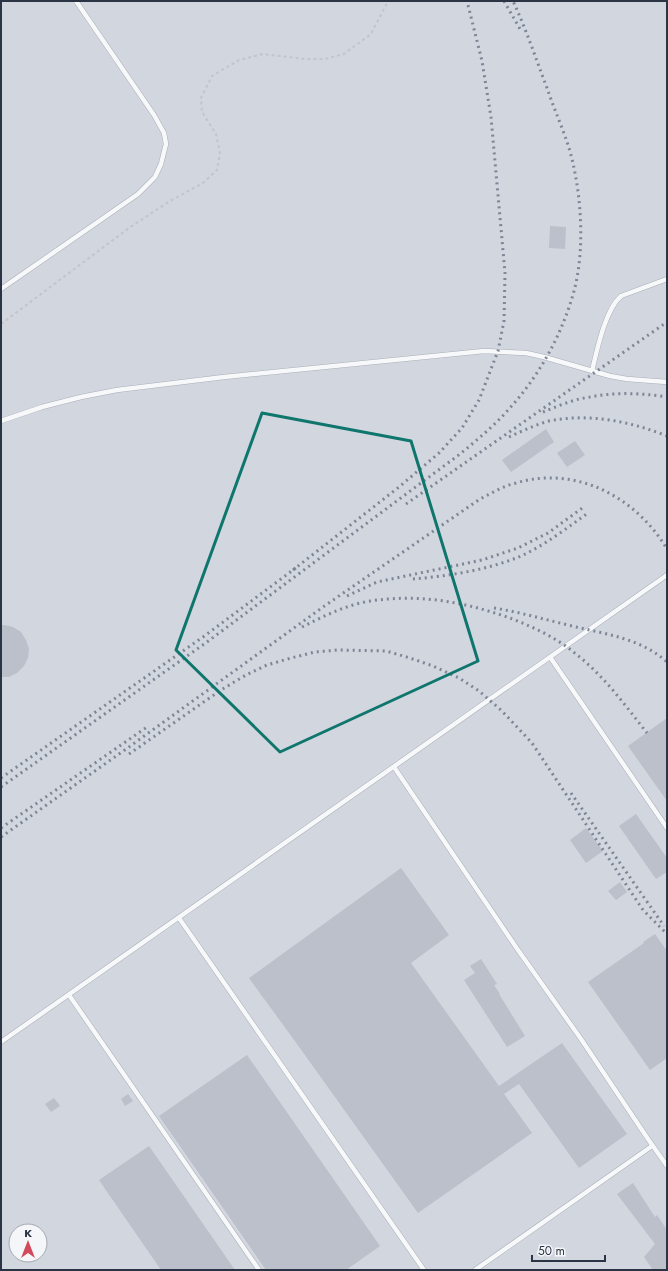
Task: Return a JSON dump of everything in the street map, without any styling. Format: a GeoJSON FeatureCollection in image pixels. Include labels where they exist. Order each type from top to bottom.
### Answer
{"type":"FeatureCollection","features":[{"type":"Feature","properties":{"kind":"lane"},"geometry":{"type":"LineString","coordinates":[[1,289],[138,194],[155,177],[161,164],[166,144],[164,133],[154,115],[76,1]]}},
{"type":"Feature","properties":{"kind":"lane"},"geometry":{"type":"LineString","coordinates":[[592,371],[601,336],[615,301],[621,296],[667,279]]}},
{"type":"Feature","properties":{"kind":"lane"},"geometry":{"type":"LineString","coordinates":[[1,421],[42,407],[117,390],[224,377],[484,351],[526,353],[610,376],[667,382]]}},
{"type":"Feature","properties":{"kind":"lane"},"geometry":{"type":"LineString","coordinates":[[1,1042],[667,575]]}},
{"type":"Feature","properties":{"kind":"lane"},"geometry":{"type":"LineString","coordinates":[[550,657],[667,828]]}},
{"type":"Feature","properties":{"kind":"lane"},"geometry":{"type":"LineString","coordinates":[[394,767],[667,1166]]}},
{"type":"Feature","properties":{"kind":"lane"},"geometry":{"type":"LineString","coordinates":[[179,918],[424,1270]]}},
{"type":"Feature","properties":{"kind":"lane"},"geometry":{"type":"LineString","coordinates":[[69,995],[259,1270]]}},
{"type":"Feature","properties":{"kind":"lane"},"geometry":{"type":"LineString","coordinates":[[475,1270],[652,1146]]}},
{"type":"Feature","properties":{"kind":"path"},"geometry":{"type":"LineString","coordinates":[[1,324],[129,228],[203,183],[217,170],[220,153],[216,134],[202,112],[201,98],[212,76],[239,60],[262,54],[305,59],[326,59],[344,54],[371,34],[388,1]]}},
{"type":"Feature","properties":{"kind":"highlighted area"},"geometry":{"type":"Polygon","coordinates":[[[262,413],[411,441],[478,661],[280,752],[176,650],[262,413]]]}},
{"type":"Feature","properties":{"kind":"shaded area"},"geometry":{"type":"Polygon","coordinates":[[[1,1],[667,1],[667,1270],[1,1270],[1,1]]]}},
{"type":"Feature","properties":{"kind":"building"},"geometry":{"type":"Polygon","coordinates":[[[550,226],[566,227],[565,249],[549,248],[550,226]]]}},
{"type":"Feature","properties":{"kind":"building"},"geometry":{"type":"Polygon","coordinates":[[[546,429],[554,442],[511,472],[502,460],[546,429]]]}},
{"type":"Feature","properties":{"kind":"building"},"geometry":{"type":"Polygon","coordinates":[[[575,441],[585,455],[567,467],[557,453],[575,441]]]}},
{"type":"Feature","properties":{"kind":"building"},"geometry":{"type":"Polygon","coordinates":[[[1,625],[13,627],[21,632],[29,649],[28,658],[24,666],[17,673],[9,677],[1,677],[1,625]]]}},
{"type":"Feature","properties":{"kind":"building"},"geometry":{"type":"Polygon","coordinates":[[[667,718],[667,801],[628,746],[667,718]]]}},
{"type":"Feature","properties":{"kind":"building"},"geometry":{"type":"Polygon","coordinates":[[[636,814],[667,858],[667,872],[656,879],[619,826],[636,814]]]}},
{"type":"Feature","properties":{"kind":"building"},"geometry":{"type":"Polygon","coordinates":[[[586,828],[603,851],[586,863],[570,840],[586,828]]]}},
{"type":"Feature","properties":{"kind":"building"},"geometry":{"type":"Polygon","coordinates":[[[401,868],[449,935],[411,963],[499,1086],[562,1043],[627,1134],[579,1168],[519,1084],[504,1094],[532,1133],[418,1213],[249,978],[401,868]]]}},
{"type":"Feature","properties":{"kind":"building"},"geometry":{"type":"Polygon","coordinates":[[[620,882],[627,892],[616,900],[608,891],[620,882]]]}},
{"type":"Feature","properties":{"kind":"building"},"geometry":{"type":"Polygon","coordinates":[[[655,934],[667,951],[667,1058],[650,1070],[588,982],[655,934]]]}},
{"type":"Feature","properties":{"kind":"building"},"geometry":{"type":"Polygon","coordinates":[[[481,959],[497,984],[494,985],[499,994],[525,1036],[507,1047],[464,980],[475,973],[470,966],[481,959]]]}},
{"type":"Feature","properties":{"kind":"building"},"geometry":{"type":"Polygon","coordinates":[[[247,1055],[380,1246],[346,1270],[266,1270],[159,1116],[247,1055]]]}},
{"type":"Feature","properties":{"kind":"building"},"geometry":{"type":"Polygon","coordinates":[[[128,1094],[133,1101],[125,1106],[121,1099],[128,1094]]]}},
{"type":"Feature","properties":{"kind":"building"},"geometry":{"type":"Polygon","coordinates":[[[54,1098],[60,1106],[51,1112],[45,1104],[54,1098]]]}},
{"type":"Feature","properties":{"kind":"building"},"geometry":{"type":"Polygon","coordinates":[[[149,1146],[235,1270],[161,1270],[99,1180],[149,1146]]]}},
{"type":"Feature","properties":{"kind":"building"},"geometry":{"type":"Polygon","coordinates":[[[633,1183],[655,1217],[657,1215],[667,1230],[667,1270],[653,1270],[644,1257],[655,1244],[617,1194],[633,1183]]]}},
{"type":"Feature","properties":{"kind":"railway"},"geometry":{"type":"LineString","coordinates":[[293,570],[399,487],[439,453],[462,428],[479,400],[498,351],[504,321],[505,273],[491,117],[482,61],[467,1]]}},
{"type":"Feature","properties":{"kind":"railway"},"geometry":{"type":"LineString","coordinates":[[504,1],[520,29]]}},
{"type":"Feature","properties":{"kind":"railway"},"geometry":{"type":"LineString","coordinates":[[1,787],[207,642],[460,454],[485,433],[503,415],[520,396],[540,369],[563,323],[574,291],[581,246],[579,198],[569,148],[531,44],[513,1]]}},
{"type":"Feature","properties":{"kind":"railway"},"geometry":{"type":"LineString","coordinates":[[406,504],[667,322]]}},
{"type":"Feature","properties":{"kind":"railway"},"geometry":{"type":"LineString","coordinates":[[543,412],[572,401],[599,395],[628,394],[667,397]]}},
{"type":"Feature","properties":{"kind":"railway"},"geometry":{"type":"LineString","coordinates":[[509,437],[549,421],[579,418],[594,418],[624,423],[667,436]]}},
{"type":"Feature","properties":{"kind":"railway"},"geometry":{"type":"LineString","coordinates":[[1,837],[323,607],[480,499],[511,484],[538,479],[561,478],[582,482],[602,490],[639,514],[654,530],[667,549]]}},
{"type":"Feature","properties":{"kind":"railway"},"geometry":{"type":"LineString","coordinates":[[347,596],[377,582],[482,560],[518,548],[548,533],[585,506]]}},
{"type":"Feature","properties":{"kind":"railway"},"geometry":{"type":"LineString","coordinates":[[413,579],[468,572],[508,561],[539,547],[588,513]]}},
{"type":"Feature","properties":{"kind":"railway"},"geometry":{"type":"LineString","coordinates":[[1,778],[203,637],[297,567]]}},
{"type":"Feature","properties":{"kind":"railway"},"geometry":{"type":"LineString","coordinates":[[302,627],[352,605],[388,599],[405,598],[439,600],[490,611],[534,628],[552,637],[568,648],[605,681],[647,733]]}},
{"type":"Feature","properties":{"kind":"railway"},"geometry":{"type":"LineString","coordinates":[[494,608],[607,634],[633,642],[645,647],[667,662]]}},
{"type":"Feature","properties":{"kind":"railway"},"geometry":{"type":"LineString","coordinates":[[129,754],[221,690],[246,675],[267,665],[315,652],[338,650],[386,651],[410,658],[433,666],[459,678],[479,691],[502,711],[532,743],[643,910],[667,934]]}},
{"type":"Feature","properties":{"kind":"railway"},"geometry":{"type":"LineString","coordinates":[[1,828],[147,727]]}},
{"type":"Feature","properties":{"kind":"railway"},"geometry":{"type":"LineString","coordinates":[[571,793],[664,926]]}}]}
